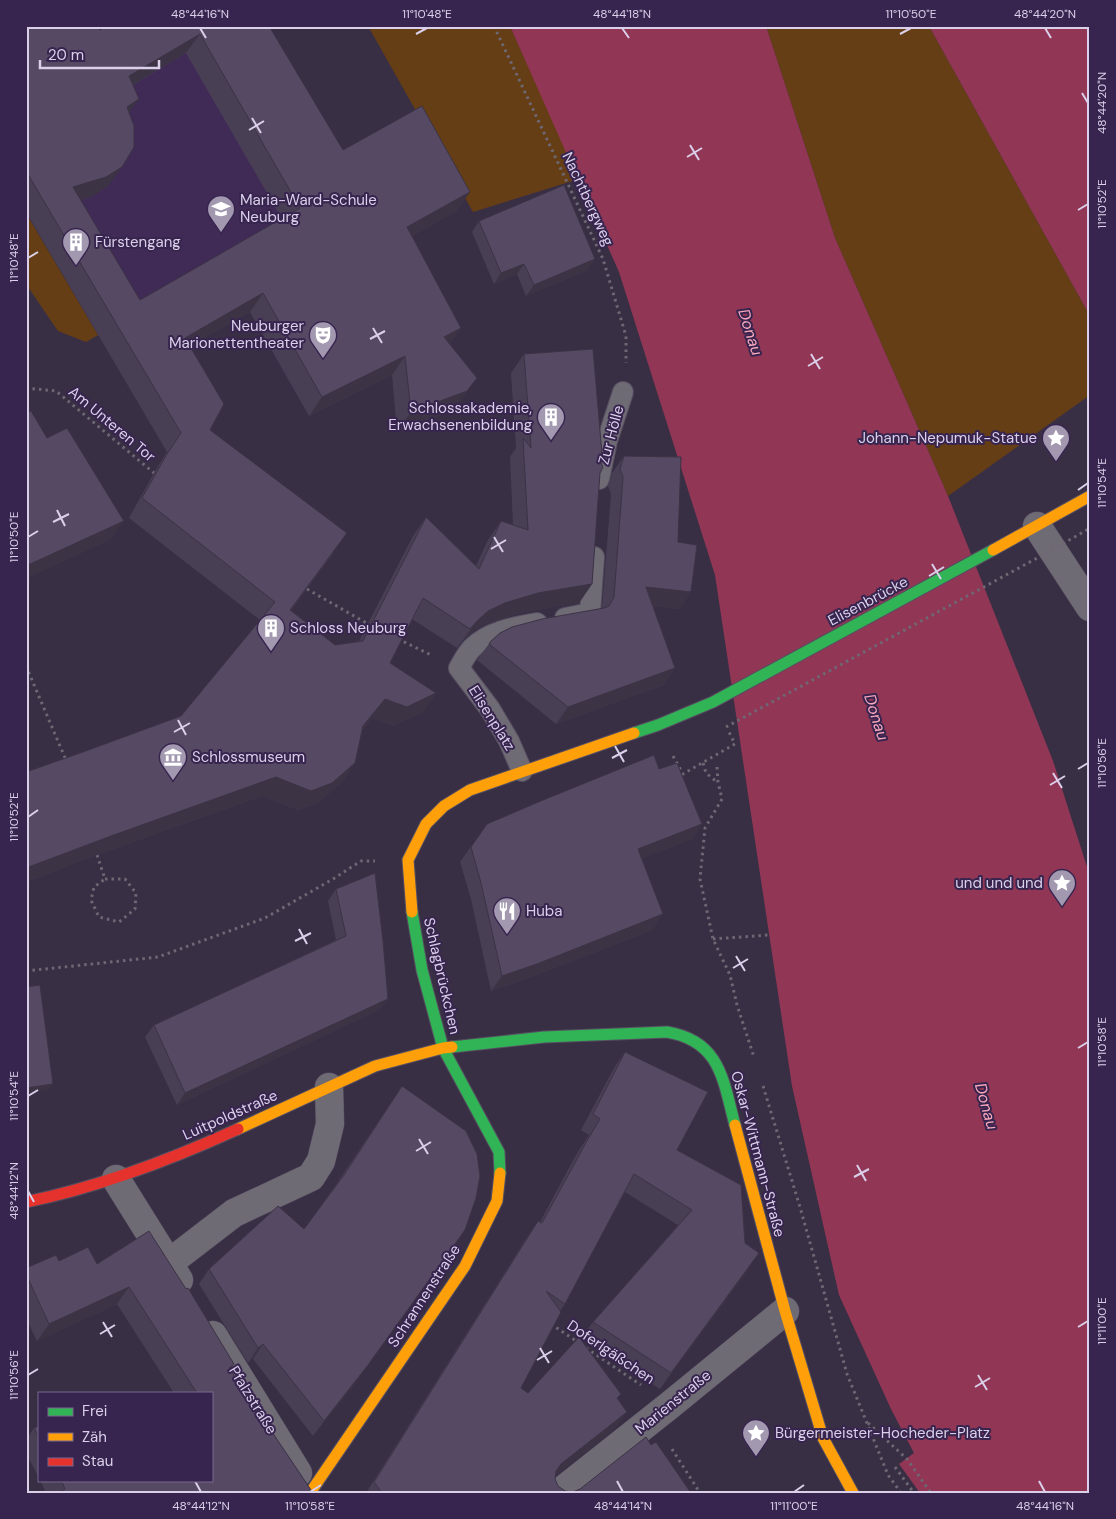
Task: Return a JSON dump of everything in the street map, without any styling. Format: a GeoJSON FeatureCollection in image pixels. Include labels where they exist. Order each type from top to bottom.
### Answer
{"type":"FeatureCollection","features":[{"type":"Feature","properties":{"kind":"main road","name":"Elisenbrücke"},"geometry":{"type":"LineString","coordinates":[[713,702],[1090,496]]}},
{"type":"Feature","properties":{"kind":"main road","name":"Elisenplatz"},"geometry":{"type":"LineString","coordinates":[[426,824],[444,806],[470,790],[658,726],[713,702]]}},
{"type":"Feature","properties":{"kind":"main road","name":"Schlagbrückchen"},"geometry":{"type":"LineString","coordinates":[[426,824],[408,860],[412,917],[422,970],[443,1048]]}},
{"type":"Feature","properties":{"kind":"main road","name":"Oskar-Wittmann-Straße"},"geometry":{"type":"LineString","coordinates":[[443,1048],[544,1037],[667,1032],[686,1036],[701,1045],[715,1060],[721,1074],[785,1311],[823,1438],[853,1493]]}},
{"type":"Feature","properties":{"kind":"main road","name":"Luitpoldstraße"},"geometry":{"type":"LineString","coordinates":[[26,1202],[56,1196],[116,1179],[212,1142],[375,1066],[443,1048]]}},
{"type":"Feature","properties":{"kind":"main road","name":"Schrannenstraße"},"geometry":{"type":"LineString","coordinates":[[310,1493],[465,1266],[497,1201],[500,1172],[499,1152],[443,1048]]}},
{"type":"Feature","properties":{"kind":"street"},"geometry":{"type":"LineString","coordinates":[[1037,526],[1090,607]]}},
{"type":"Feature","properties":{"kind":"street"},"geometry":{"type":"LineString","coordinates":[[168,1262],[234,1213],[311,1177],[320,1161],[330,1124],[330,1087]]}},
{"type":"Feature","properties":{"kind":"street","name":"Pfalzstraße"},"geometry":{"type":"LineString","coordinates":[[116,1179],[310,1493]]}},
{"type":"Feature","properties":{"kind":"street","name":"Marienstraße"},"geometry":{"type":"LineString","coordinates":[[560,1493],[785,1311]]}},
{"type":"Feature","properties":{"kind":"lane","name":"Zur Hölle"},"geometry":{"type":"LineString","coordinates":[[599,479],[607,441],[622,392]]}},
{"type":"Feature","properties":{"kind":"lane"},"geometry":{"type":"LineString","coordinates":[[459,668],[471,648],[487,636],[507,629],[590,613],[596,539]]}},
{"type":"Feature","properties":{"kind":"lane","name":"Elisenplatz"},"geometry":{"type":"LineString","coordinates":[[459,668],[490,709],[509,741],[522,771]]}},
{"type":"Feature","properties":{"kind":"path","name":"Nachtbergweg"},"geometry":{"type":"LineString","coordinates":[[494,26],[603,259],[626,336],[626,367],[622,392]]}},
{"type":"Feature","properties":{"kind":"path","name":"Am Unteren Tor"},"geometry":{"type":"LineString","coordinates":[[26,388],[56,391],[154,473]]}},
{"type":"Feature","properties":{"kind":"path"},"geometry":{"type":"LineString","coordinates":[[670,751],[683,774],[735,744],[726,727],[1090,528]]}},
{"type":"Feature","properties":{"kind":"path"},"geometry":{"type":"LineString","coordinates":[[307,589],[368,624]]}},
{"type":"Feature","properties":{"kind":"path"},"geometry":{"type":"LineString","coordinates":[[398,639],[459,668]]}},
{"type":"Feature","properties":{"kind":"path"},"geometry":{"type":"LineString","coordinates":[[26,666],[66,762]]}},
{"type":"Feature","properties":{"kind":"path"},"geometry":{"type":"LineString","coordinates":[[703,763],[706,773],[718,782]]}},
{"type":"Feature","properties":{"kind":"path"},"geometry":{"type":"LineString","coordinates":[[717,766],[722,798],[705,828],[700,879],[713,939],[730,975],[737,1005],[754,1059]]}},
{"type":"Feature","properties":{"kind":"path"},"geometry":{"type":"LineString","coordinates":[[97,855],[105,879]]}},
{"type":"Feature","properties":{"kind":"path"},"geometry":{"type":"LineString","coordinates":[[26,972],[158,957],[264,918],[361,861]]}},
{"type":"Feature","properties":{"kind":"path"},"geometry":{"type":"LineString","coordinates":[[105,879],[125,879],[136,893],[135,909],[119,922],[99,917],[91,900],[94,887],[105,879]]}},
{"type":"Feature","properties":{"kind":"path"},"geometry":{"type":"LineString","coordinates":[[713,939],[769,935]]}},
{"type":"Feature","properties":{"kind":"path"},"geometry":{"type":"LineString","coordinates":[[760,1077],[800,1208],[847,1374],[888,1475],[901,1493]]}},
{"type":"Feature","properties":{"kind":"path","name":"Doferlgäßchen"},"geometry":{"type":"LineString","coordinates":[[547,1322],[662,1412]]}},
{"type":"Feature","properties":{"kind":"path"},"geometry":{"type":"LineString","coordinates":[[662,1412],[700,1493]]}},
{"type":"Feature","properties":{"kind":"path"},"geometry":{"type":"LineString","coordinates":[[866,1421],[907,1459],[931,1493]]}},
{"type":"Feature","properties":{"kind":"path"},"geometry":{"type":"LineString","coordinates":[[896,1467],[914,1493]]}},
{"type":"Feature","properties":{"kind":"shaded area","name":"Maria-Ward-Schule Neuburg"},"geometry":{"type":"Polygon","coordinates":[[[74,26],[244,26],[448,347],[309,416],[263,336],[295,317],[282,294],[155,366],[74,202],[93,196],[108,186],[74,26]]]}},
{"type":"Feature","properties":{"kind":"shaded area"},"geometry":{"type":"Polygon","coordinates":[[[368,26],[510,26],[579,179],[473,212],[368,26]]]}},
{"type":"Feature","properties":{"kind":"shaded area"},"geometry":{"type":"Polygon","coordinates":[[[766,26],[929,26],[1090,316],[1090,395],[948,496],[835,238],[766,26]]]}},
{"type":"Feature","properties":{"kind":"shaded area"},"geometry":{"type":"Polygon","coordinates":[[[26,213],[98,335],[86,342],[58,331],[26,284],[26,213]]]}},
{"type":"Feature","properties":{"kind":"water","name":"Donau"},"geometry":{"type":"Polygon","coordinates":[[[510,26],[766,26],[835,238],[948,496],[1053,761],[1090,876],[1090,1493],[920,1493],[899,1464],[914,1453],[891,1409],[839,1295],[792,1086],[715,575],[619,272],[510,26]]]}},
{"type":"Feature","properties":{"kind":"water"},"geometry":{"type":"Polygon","coordinates":[[[929,26],[1090,26],[1090,316],[929,26]]]}},
{"type":"Feature","properties":{"kind":"building"},"geometry":{"type":"Polygon","coordinates":[[[26,26],[98,26],[100,30],[106,26],[269,26],[343,150],[422,106],[470,192],[407,227],[461,328],[444,337],[477,378],[467,391],[411,412],[405,356],[322,397],[263,293],[185,338],[224,404],[210,430],[347,533],[290,610],[335,645],[363,641],[426,517],[479,569],[501,521],[528,530],[523,438],[531,448],[524,354],[593,349],[602,454],[601,463],[603,467],[600,473],[592,584],[538,593],[505,603],[488,611],[470,629],[423,598],[390,663],[436,693],[407,707],[385,699],[363,726],[355,763],[332,783],[311,791],[276,777],[26,868],[26,772],[181,716],[275,602],[142,498],[181,433],[26,171],[26,26]],[[200,34],[129,76],[139,99],[127,107],[134,126],[134,147],[122,167],[106,177],[73,187],[140,300],[300,208],[200,34]]]}},
{"type":"Feature","properties":{"kind":"building"},"geometry":{"type":"Polygon","coordinates":[[[564,185],[595,259],[534,285],[524,264],[501,273],[479,221],[564,185]]]}},
{"type":"Feature","properties":{"kind":"building"},"geometry":{"type":"Polygon","coordinates":[[[31,411],[47,438],[67,428],[124,521],[26,566],[26,413],[31,411]]]}},
{"type":"Feature","properties":{"kind":"building"},"geometry":{"type":"Polygon","coordinates":[[[624,456],[681,457],[678,542],[697,545],[691,592],[646,587],[675,668],[568,707],[489,644],[500,633],[512,627],[609,606],[614,597],[623,477],[620,469],[624,456]]]}},
{"type":"Feature","properties":{"kind":"building"},"geometry":{"type":"Polygon","coordinates":[[[654,755],[659,769],[677,763],[702,824],[638,849],[663,914],[502,976],[471,847],[487,824],[654,755]]]}},
{"type":"Feature","properties":{"kind":"building"},"geometry":{"type":"Polygon","coordinates":[[[375,873],[388,999],[185,1093],[154,1025],[346,936],[336,889],[375,873]]]}},
{"type":"Feature","properties":{"kind":"building"},"geometry":{"type":"Polygon","coordinates":[[[40,985],[53,1084],[26,1088],[26,987],[40,985]]]}},
{"type":"Feature","properties":{"kind":"building"},"geometry":{"type":"Polygon","coordinates":[[[625,1052],[708,1092],[677,1150],[741,1185],[745,1243],[759,1253],[671,1373],[593,1322],[692,1210],[634,1174],[565,1304],[546,1291],[561,1312],[521,1388],[528,1393],[579,1337],[621,1394],[617,1398],[627,1412],[561,1464],[556,1471],[555,1479],[558,1486],[565,1491],[573,1492],[580,1489],[646,1437],[651,1445],[656,1442],[691,1493],[382,1493],[374,1482],[538,1221],[542,1223],[600,1119],[593,1114],[625,1052]]]}},
{"type":"Feature","properties":{"kind":"building"},"geometry":{"type":"Polygon","coordinates":[[[402,1086],[466,1131],[477,1154],[480,1176],[476,1198],[465,1230],[368,1365],[324,1421],[263,1344],[258,1348],[209,1269],[278,1206],[304,1229],[344,1175],[402,1086]]]}},
{"type":"Feature","properties":{"kind":"building"},"geometry":{"type":"Polygon","coordinates":[[[149,1231],[186,1289],[188,1288],[234,1364],[229,1368],[313,1493],[58,1493],[65,1489],[62,1482],[212,1482],[212,1392],[196,1392],[129,1287],[49,1324],[26,1274],[26,1268],[56,1255],[59,1261],[88,1247],[97,1264],[149,1231]]]}},
{"type":"Feature","properties":{"kind":"building"},"geometry":{"type":"Polygon","coordinates":[[[38,1426],[38,1435],[34,1428],[38,1426]]]}},
{"type":"Feature","properties":{"kind":"traffic: fast"},"geometry":{"type":"LineString","coordinates":[[634,733],[713,702],[993,550]]}},
{"type":"Feature","properties":{"kind":"traffic: fast"},"geometry":{"type":"LineString","coordinates":[[412,912],[422,970],[443,1048],[499,1152],[500,1173]]}},
{"type":"Feature","properties":{"kind":"traffic: fast"},"geometry":{"type":"LineString","coordinates":[[452,1047],[544,1037],[667,1032],[685,1037],[699,1044],[709,1054],[717,1065],[727,1093],[735,1125]]}},
{"type":"Feature","properties":{"kind":"traffic: slow"},"geometry":{"type":"LineString","coordinates":[[993,550],[1090,496]]}},
{"type":"Feature","properties":{"kind":"traffic: slow"},"geometry":{"type":"LineString","coordinates":[[412,912],[408,860],[426,824],[444,806],[470,790],[634,733]]}},
{"type":"Feature","properties":{"kind":"traffic: slow"},"geometry":{"type":"LineString","coordinates":[[238,1129],[375,1066],[452,1047]]}},
{"type":"Feature","properties":{"kind":"traffic: slow"},"geometry":{"type":"LineString","coordinates":[[735,1125],[785,1311],[823,1438],[853,1493]]}},
{"type":"Feature","properties":{"kind":"traffic: slow"},"geometry":{"type":"LineString","coordinates":[[310,1493],[465,1266],[497,1201],[500,1173]]}},
{"type":"Feature","properties":{"kind":"traffic: jam"},"geometry":{"type":"LineString","coordinates":[[26,1202],[81,1189],[134,1172],[238,1129]]}},
{"type":"Feature","properties":{"kind":"place","name":"Maria-Ward-Schule Neuburg"},"geometry":{"type":"Point","coordinates":[221,233]}},
{"type":"Feature","properties":{"kind":"place","name":"Fürstengang"},"geometry":{"type":"Point","coordinates":[76,266]}},
{"type":"Feature","properties":{"kind":"place","name":"Neuburger Marionettentheater"},"geometry":{"type":"Point","coordinates":[323,359]}},
{"type":"Feature","properties":{"kind":"place","name":"Schlossakademie, Erwachsenenbildung"},"geometry":{"type":"Point","coordinates":[551,441]}},
{"type":"Feature","properties":{"kind":"place","name":"Johann-Nepumuk-Statue"},"geometry":{"type":"Point","coordinates":[1056,462]}},
{"type":"Feature","properties":{"kind":"place","name":"Schloss Neuburg"},"geometry":{"type":"Point","coordinates":[271,652]}},
{"type":"Feature","properties":{"kind":"place","name":"Schlossmuseum"},"geometry":{"type":"Point","coordinates":[173,781]}},
{"type":"Feature","properties":{"kind":"place","name":"und und und"},"geometry":{"type":"Point","coordinates":[1062,907]}},
{"type":"Feature","properties":{"kind":"place","name":"Huba"},"geometry":{"type":"Point","coordinates":[507,935]}},
{"type":"Feature","properties":{"kind":"place","name":"Bürgermeister-Hocheder-Platz"},"geometry":{"type":"Point","coordinates":[756,1457]}}]}
